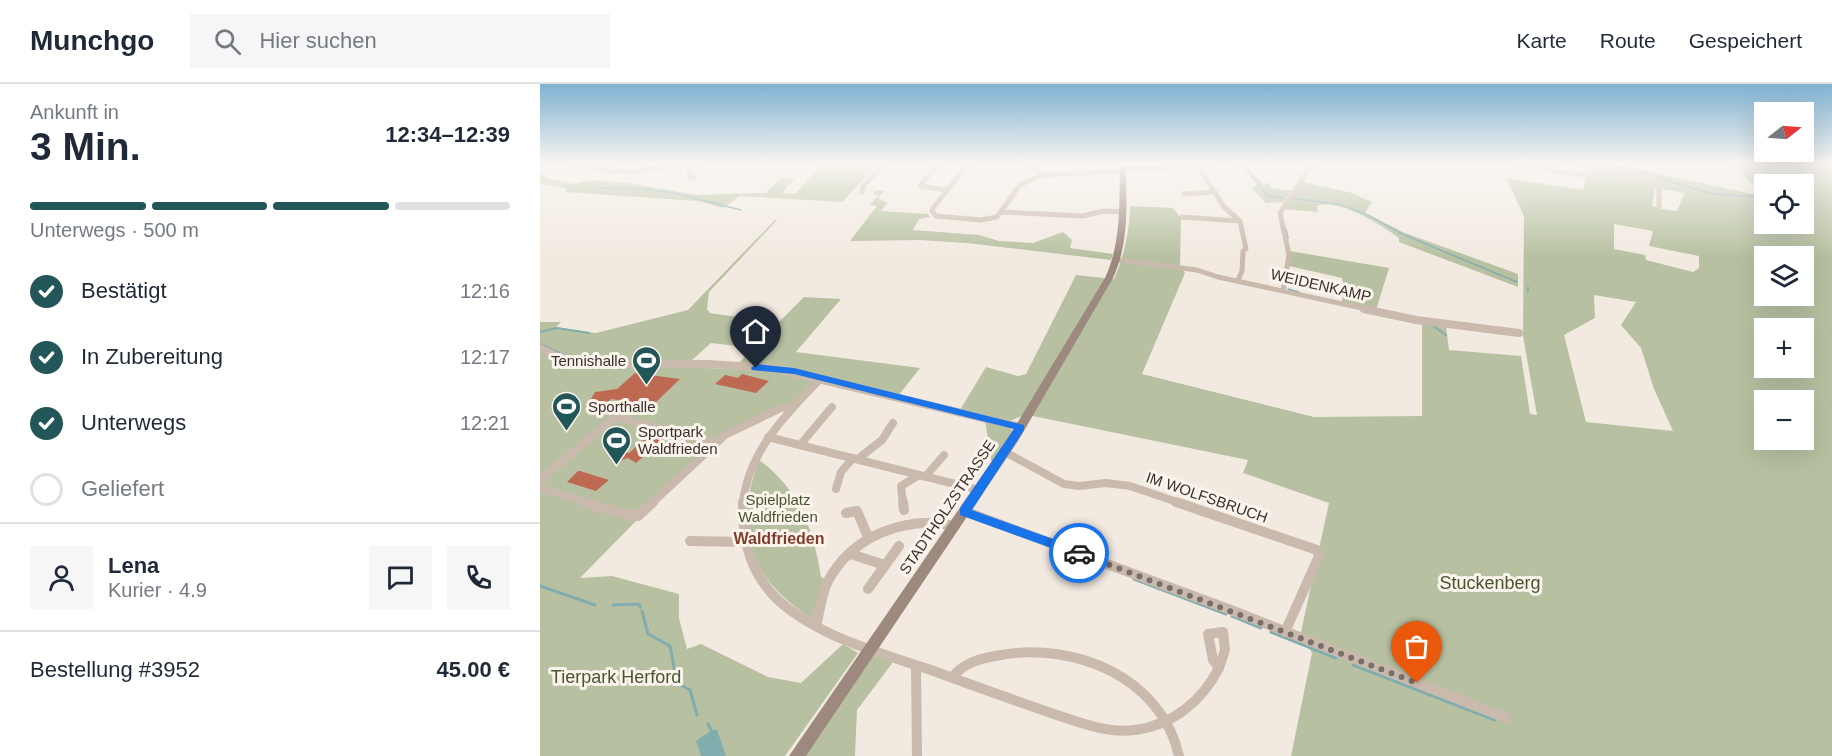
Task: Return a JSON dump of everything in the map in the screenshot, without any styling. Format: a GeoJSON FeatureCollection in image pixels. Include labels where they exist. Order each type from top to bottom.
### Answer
{"type":"FeatureCollection","features":[{"type":"Feature","properties":{"kind":"street"},"geometry":{"type":"LineString","coordinates":[[943,194],[933,208],[932,212],[936,216],[981,220],[993,218],[1002,212],[1014,194]]}},
{"type":"Feature","properties":{"kind":"street","name":"STADTHOLZSTRASSE"},"geometry":{"type":"LineString","coordinates":[[797,756],[1005,452],[1118,261],[1123,194]]}},
{"type":"Feature","properties":{"kind":"street"},"geometry":{"type":"LineString","coordinates":[[1216,194],[1224,207],[1240,222],[1246,249],[1238,280]]}},
{"type":"Feature","properties":{"kind":"street"},"geometry":{"type":"LineString","coordinates":[[1283,291],[1289,255],[1280,213],[1292,194]]}},
{"type":"Feature","properties":{"kind":"street"},"geometry":{"type":"LineString","coordinates":[[1659,194],[1659,209]]}},
{"type":"Feature","properties":{"kind":"street"},"geometry":{"type":"LineString","coordinates":[[1002,212],[1083,216],[1099,212],[1123,212]]}},
{"type":"Feature","properties":{"kind":"street"},"geometry":{"type":"LineString","coordinates":[[1182,217],[1240,222]]}},
{"type":"Feature","properties":{"kind":"street","name":"WEIDENKAMP"},"geometry":{"type":"LineString","coordinates":[[1118,261],[1197,270],[1416,320],[1519,333]]}},
{"type":"Feature","properties":{"kind":"street"},"geometry":{"type":"LineString","coordinates":[[540,348],[566,361],[578,363],[708,364],[772,368],[1021,427]]}},
{"type":"Feature","properties":{"kind":"street"},"geometry":{"type":"LineString","coordinates":[[820,379],[792,407],[768,437],[750,471],[744,492],[742,517],[745,542],[758,576],[769,591],[798,616],[816,626],[872,649],[990,693],[1106,730],[1131,731],[1154,727],[1168,721],[1188,708],[1202,694],[1219,668]]}},
{"type":"Feature","properties":{"kind":"street"},"geometry":{"type":"LineString","coordinates":[[540,488],[623,514],[638,516],[725,435],[780,408],[792,407]]}},
{"type":"Feature","properties":{"kind":"street"},"geometry":{"type":"LineString","coordinates":[[801,445],[813,435],[823,416],[832,407]]}},
{"type":"Feature","properties":{"kind":"street"},"geometry":{"type":"LineString","coordinates":[[540,480],[615,417],[715,443]]}},
{"type":"Feature","properties":{"kind":"street"},"geometry":{"type":"LineString","coordinates":[[836,489],[841,472],[884,438],[893,423]]}},
{"type":"Feature","properties":{"kind":"street"},"geometry":{"type":"LineString","coordinates":[[768,437],[979,490]]}},
{"type":"Feature","properties":{"kind":"street","name":"IM WOLFSBRUCH"},"geometry":{"type":"LineString","coordinates":[[1005,452],[1064,484],[1079,486],[1106,483],[1130,486],[1317,550],[1319,556],[1285,632]]}},
{"type":"Feature","properties":{"kind":"street"},"geometry":{"type":"LineString","coordinates":[[904,510],[901,486],[922,476],[944,455]]}},
{"type":"Feature","properties":{"kind":"street"},"geometry":{"type":"LineString","coordinates":[[846,513],[858,511],[869,540]]}},
{"type":"Feature","properties":{"kind":"street"},"geometry":{"type":"LineString","coordinates":[[964,512],[1285,632],[1506,718]]}},
{"type":"Feature","properties":{"kind":"street"},"geometry":{"type":"LineString","coordinates":[[816,626],[828,582],[851,554],[869,540],[891,529],[914,522],[938,522],[955,526]]}},
{"type":"Feature","properties":{"kind":"street"},"geometry":{"type":"LineString","coordinates":[[690,541],[745,542]]}},
{"type":"Feature","properties":{"kind":"street"},"geometry":{"type":"LineString","coordinates":[[868,589],[899,546]]}},
{"type":"Feature","properties":{"kind":"street"},"geometry":{"type":"LineString","coordinates":[[851,554],[884,565]]}},
{"type":"Feature","properties":{"kind":"street"},"geometry":{"type":"LineString","coordinates":[[952,678],[961,667],[998,655],[1061,654],[1107,670],[1131,684],[1154,704],[1168,721],[1175,736],[1179,756]]}},
{"type":"Feature","properties":{"kind":"street"},"geometry":{"type":"LineString","coordinates":[[916,665],[917,756]]}},
{"type":"Feature","properties":{"kind":"green space"},"geometry":{"type":"Polygon","coordinates":[[[600,194],[849,194],[842,202],[739,196],[723,208],[698,201],[600,194]]]}},
{"type":"Feature","properties":{"kind":"green space"},"geometry":{"type":"Polygon","coordinates":[[[875,194],[881,194],[878,198],[887,203],[881,211],[928,214],[930,217],[919,219],[913,230],[979,235],[999,241],[1033,243],[1063,232],[1072,240],[1070,248],[1113,254],[1111,260],[967,243],[920,240],[850,241],[877,206],[870,205],[878,195],[875,194]]]}},
{"type":"Feature","properties":{"kind":"green space"},"geometry":{"type":"Polygon","coordinates":[[[1258,194],[1289,194],[1283,202],[1266,203],[1258,194]]]}},
{"type":"Feature","properties":{"kind":"green space"},"geometry":{"type":"Polygon","coordinates":[[[1294,194],[1355,194],[1372,202],[1365,213],[1405,233],[1518,274],[1518,287],[1399,242],[1399,238],[1382,227],[1348,209],[1326,204],[1317,206],[1318,212],[1283,209],[1294,194]]]}},
{"type":"Feature","properties":{"kind":"green space","name":"Stuckenberg"},"geometry":{"type":"Polygon","coordinates":[[[1514,194],[1654,194],[1652,205],[1660,209],[1677,211],[1684,194],[1754,194],[1754,234],[1814,234],[1814,194],[1832,194],[1832,756],[1291,756],[1312,653],[1301,632],[1329,503],[1243,473],[1248,460],[1033,416],[1024,415],[1010,421],[960,410],[986,367],[1018,376],[1026,374],[1076,275],[1114,279],[1126,243],[1130,206],[1173,208],[1181,218],[1180,265],[1185,273],[1142,374],[1314,417],[1422,416],[1422,323],[1446,326],[1449,350],[1521,356],[1530,414],[1537,415],[1523,336],[1524,216],[1514,194]],[[1614,224],[1614,249],[1645,255],[1646,260],[1693,272],[1699,268],[1699,256],[1649,246],[1653,231],[1614,224]],[[1594,295],[1595,318],[1564,335],[1586,422],[1673,431],[1654,389],[1641,348],[1621,325],[1636,302],[1594,295]]]}},
{"type":"Feature","properties":{"kind":"green space"},"geometry":{"type":"Polygon","coordinates":[[[777,220],[709,292],[707,309],[710,313],[778,323],[804,297],[841,299],[796,352],[920,368],[898,396],[782,366],[738,364],[753,348],[711,343],[691,361],[583,360],[562,356],[540,345],[540,322],[561,322],[556,327],[596,333],[688,310],[777,220]]]}},
{"type":"Feature","properties":{"kind":"green space"},"geometry":{"type":"Polygon","coordinates":[[[1290,251],[1389,268],[1376,310],[1341,303],[1345,293],[1342,278],[1289,266],[1290,251]]]}},
{"type":"Feature","properties":{"kind":"green space","name":"Tierpark Herford"},"geometry":{"type":"Polygon","coordinates":[[[540,351],[564,362],[774,371],[818,380],[793,404],[725,436],[580,578],[612,576],[679,594],[679,618],[687,649],[701,644],[768,677],[801,683],[843,644],[858,653],[785,756],[540,756],[540,351]]]}},
{"type":"Feature","properties":{"kind":"green space"},"geometry":{"type":"Polygon","coordinates":[[[985,420],[1008,426],[1012,430],[1012,435],[992,465],[985,420]]]}},
{"type":"Feature","properties":{"kind":"green space","name":"Spielplatz Waldfrieden"},"geometry":{"type":"Polygon","coordinates":[[[759,460],[785,484],[809,527],[821,577],[825,579],[815,617],[812,619],[773,587],[752,550],[747,509],[751,485],[759,460]]]}},
{"type":"Feature","properties":{"kind":"green space"},"geometry":{"type":"Polygon","coordinates":[[[873,654],[893,662],[857,710],[855,756],[801,756],[873,654]]]}},
{"type":"Feature","properties":{"kind":"water"},"geometry":{"type":"Polygon","coordinates":[[[712,730],[717,730],[726,756],[701,756],[696,741],[712,730]]]}},
{"type":"Feature","properties":{"kind":"building","name":"Tennishalle"},"geometry":{"type":"Polygon","coordinates":[[[635,373],[680,379],[653,405],[611,399],[608,402],[601,401],[599,404],[589,402],[595,392],[617,389],[635,373]]]}},
{"type":"Feature","properties":{"kind":"building"},"geometry":{"type":"Polygon","coordinates":[[[742,374],[769,381],[756,393],[715,384],[725,375],[738,378],[742,374]]]}},
{"type":"Feature","properties":{"kind":"building"},"geometry":{"type":"Polygon","coordinates":[[[647,437],[664,439],[636,463],[628,458],[622,460],[610,457],[618,450],[629,453],[647,437]]]}},
{"type":"Feature","properties":{"kind":"building"},"geometry":{"type":"Polygon","coordinates":[[[578,471],[609,480],[596,491],[567,482],[578,471]]]}},
{"type":"Feature","properties":{"kind":"waterway"},"geometry":{"type":"LineString","coordinates":[[679,194],[741,210]]}},
{"type":"Feature","properties":{"kind":"waterway"},"geometry":{"type":"LineString","coordinates":[[1266,194],[1284,198]]}},
{"type":"Feature","properties":{"kind":"waterway"},"geometry":{"type":"LineString","coordinates":[[1717,194],[1754,196]]}},
{"type":"Feature","properties":{"kind":"waterway"},"geometry":{"type":"LineString","coordinates":[[1292,198],[1342,205],[1368,215],[1402,234],[1517,282]]}},
{"type":"Feature","properties":{"kind":"waterway"},"geometry":{"type":"LineString","coordinates":[[1286,229],[1288,238]]}},
{"type":"Feature","properties":{"kind":"waterway"},"geometry":{"type":"LineString","coordinates":[[1528,287],[1528,292]]}},
{"type":"Feature","properties":{"kind":"waterway"},"geometry":{"type":"LineString","coordinates":[[1288,289],[1299,292]]}},
{"type":"Feature","properties":{"kind":"waterway"},"geometry":{"type":"LineString","coordinates":[[1432,325],[1446,335]]}},
{"type":"Feature","properties":{"kind":"waterway"},"geometry":{"type":"LineString","coordinates":[[540,332],[557,328],[589,333]]}},
{"type":"Feature","properties":{"kind":"waterway"},"geometry":{"type":"LineString","coordinates":[[540,344],[562,354]]}},
{"type":"Feature","properties":{"kind":"waterway"},"geometry":{"type":"LineString","coordinates":[[1134,579],[1226,614]]}},
{"type":"Feature","properties":{"kind":"waterway"},"geometry":{"type":"LineString","coordinates":[[540,586],[595,605]]}},
{"type":"Feature","properties":{"kind":"waterway"},"geometry":{"type":"LineString","coordinates":[[613,605],[639,604],[640,607]]}},
{"type":"Feature","properties":{"kind":"waterway"},"geometry":{"type":"LineString","coordinates":[[642,611],[648,634],[670,646],[677,683],[690,690],[697,715]]}},
{"type":"Feature","properties":{"kind":"waterway"},"geometry":{"type":"LineString","coordinates":[[1232,616],[1261,628]]}},
{"type":"Feature","properties":{"kind":"waterway"},"geometry":{"type":"LineString","coordinates":[[1271,632],[1336,658]]}},
{"type":"Feature","properties":{"kind":"waterway"},"geometry":{"type":"LineString","coordinates":[[1353,665],[1495,720]]}},
{"type":"Feature","properties":{"kind":"waterway"},"geometry":{"type":"LineString","coordinates":[[708,724],[712,732]]}},
{"type":"Feature","properties":{"kind":"way so far"},"geometry":{"type":"LineString","coordinates":[[1079,553],[1417,683]]}},
{"type":"Feature","properties":{"kind":"place","name":"Tennishalle"},"geometry":{"type":"Point","coordinates":[647,386]}},
{"type":"Feature","properties":{"kind":"place","name":"Sporthalle"},"geometry":{"type":"Point","coordinates":[567,432]}},
{"type":"Feature","properties":{"kind":"place","name":"Sportpark Waldfrieden"},"geometry":{"type":"Point","coordinates":[617,466]}},
{"type":"Feature","properties":{"kind":"district","name":"Waldfrieden"},"geometry":{"type":"Point","coordinates":[779,538]}},
{"type":"Feature","properties":{"kind":"route"},"geometry":{"type":"LineString","coordinates":[[756,368],[794,371],[1021,427],[964,512],[1079,553]]}}]}
